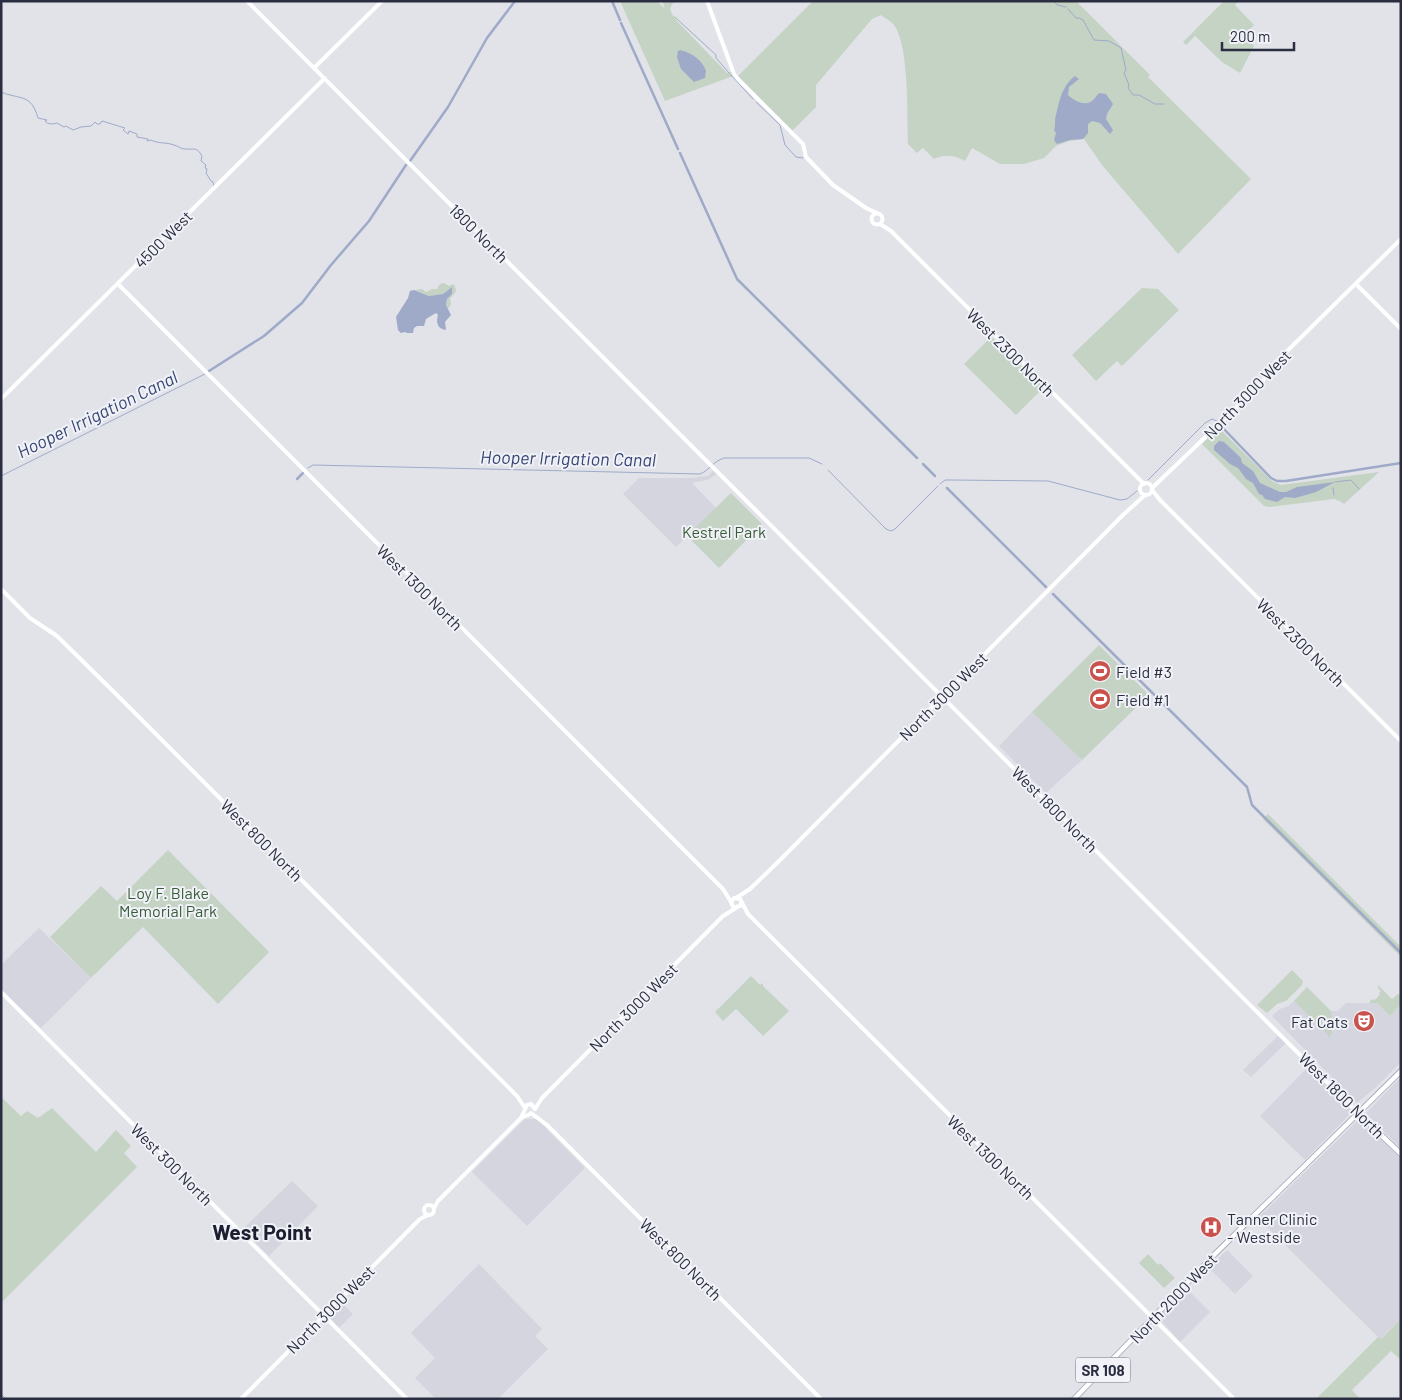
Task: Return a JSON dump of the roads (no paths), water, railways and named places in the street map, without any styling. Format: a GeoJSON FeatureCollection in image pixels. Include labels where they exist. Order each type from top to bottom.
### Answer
{"type":"FeatureCollection","features":[{"type":"Feature","properties":{"kind":"main road","name":"1800 North"},"geometry":{"type":"LineString","coordinates":[[247,1],[711,465]]}},
{"type":"Feature","properties":{"kind":"main road"},"geometry":{"type":"LineString","coordinates":[[314,68],[382,1]]}},
{"type":"Feature","properties":{"kind":"main road"},"geometry":{"type":"LineString","coordinates":[[707,1],[734,74],[802,144],[806,157],[826,178],[866,208],[882,215],[883,220],[891,231]]}},
{"type":"Feature","properties":{"kind":"main road","name":"4500 West"},"geometry":{"type":"LineString","coordinates":[[1,399],[324,79]]}},
{"type":"Feature","properties":{"kind":"main road"},"geometry":{"type":"LineString","coordinates":[[866,208],[874,223],[880,224],[891,231]]}},
{"type":"Feature","properties":{"kind":"main road"},"geometry":{"type":"LineString","coordinates":[[872,217],[877,213]]}},
{"type":"Feature","properties":{"kind":"main road"},"geometry":{"type":"LineString","coordinates":[[880,224],[883,220]]}},
{"type":"Feature","properties":{"kind":"main road","name":"West 2300 North"},"geometry":{"type":"LineString","coordinates":[[891,231],[1132,472],[1147,495],[1160,500]]}},
{"type":"Feature","properties":{"kind":"main road","name":"North 3000 West"},"geometry":{"type":"LineString","coordinates":[[535,1109],[542,1098],[723,916],[737,907],[750,889],[1135,503],[1147,495],[1151,487],[1258,386],[1275,364],[1401,239]]}},
{"type":"Feature","properties":{"kind":"main road","name":"West 1300 North"},"geometry":{"type":"LineString","coordinates":[[118,284],[723,889],[741,902],[748,914]]}},
{"type":"Feature","properties":{"kind":"main road"},"geometry":{"type":"LineString","coordinates":[[1356,284],[1401,329]]}},
{"type":"Feature","properties":{"kind":"main road","name":"West 1800 North"},"geometry":{"type":"LineString","coordinates":[[711,465],[1401,1154]]}},
{"type":"Feature","properties":{"kind":"main road"},"geometry":{"type":"LineString","coordinates":[[1142,487],[1151,487]]}},
{"type":"Feature","properties":{"kind":"main road","name":"North 3000 West"},"geometry":{"type":"LineString","coordinates":[[1135,503],[1142,487]]}},
{"type":"Feature","properties":{"kind":"main road","name":"West 2300 North"},"geometry":{"type":"LineString","coordinates":[[1151,487],[1160,500],[1401,741]]}},
{"type":"Feature","properties":{"kind":"main road","name":"West 800 North"},"geometry":{"type":"LineString","coordinates":[[1,589],[30,618],[57,636],[518,1096],[530,1104]]}},
{"type":"Feature","properties":{"kind":"main road","name":"West 1300 North"},"geometry":{"type":"LineString","coordinates":[[723,889],[733,906],[748,914],[1234,1399]]}},
{"type":"Feature","properties":{"kind":"main road","name":"North 3000 West"},"geometry":{"type":"LineString","coordinates":[[723,916],[731,902],[750,889]]}},
{"type":"Feature","properties":{"kind":"main road","name":"West 300 North"},"geometry":{"type":"LineString","coordinates":[[1,992],[407,1399]]}},
{"type":"Feature","properties":{"kind":"main road","name":"North 2000 West"},"geometry":{"type":"LineString","coordinates":[[1074,1399],[1215,1254],[1401,1071]]}},
{"type":"Feature","properties":{"kind":"main road","name":"West 800 North"},"geometry":{"type":"LineString","coordinates":[[518,1096],[525,1108]]}},
{"type":"Feature","properties":{"kind":"main road","name":"North 3000 West"},"geometry":{"type":"LineString","coordinates":[[530,1104],[542,1098]]}},
{"type":"Feature","properties":{"kind":"main road"},"geometry":{"type":"LineString","coordinates":[[432,1207],[433,1213],[426,1213],[425,1207],[432,1207],[521,1118],[535,1109],[534,1106],[530,1104],[525,1108],[521,1118]]}},
{"type":"Feature","properties":{"kind":"main road"},"geometry":{"type":"LineString","coordinates":[[525,1108],[526,1112],[530,1113]]}},
{"type":"Feature","properties":{"kind":"main road","name":"West 800 North"},"geometry":{"type":"LineString","coordinates":[[535,1109],[541,1120]]}},
{"type":"Feature","properties":{"kind":"main road","name":"West 800 North"},"geometry":{"type":"LineString","coordinates":[[530,1113],[541,1120],[821,1399]]}},
{"type":"Feature","properties":{"kind":"main road","name":"North 3000 West"},"geometry":{"type":"LineString","coordinates":[[240,1399],[426,1213]]}},
{"type":"Feature","properties":{"kind":"water"},"geometry":{"type":"Polygon","coordinates":[[[680,50],[689,53],[699,60],[706,71],[705,78],[694,82],[681,69],[677,57],[680,50]]]}},
{"type":"Feature","properties":{"kind":"water"},"geometry":{"type":"Polygon","coordinates":[[[1075,76],[1079,79],[1069,87],[1068,95],[1077,101],[1088,103],[1099,93],[1106,94],[1113,104],[1106,119],[1113,130],[1110,134],[1100,123],[1092,121],[1088,124],[1088,133],[1083,139],[1057,144],[1054,140],[1056,133],[1054,130],[1055,117],[1062,93],[1075,76]]]}},
{"type":"Feature","properties":{"kind":"water"},"geometry":{"type":"Polygon","coordinates":[[[452,287],[452,294],[447,299],[446,305],[451,315],[445,322],[446,330],[439,327],[437,323],[438,315],[436,313],[426,319],[424,326],[414,328],[413,333],[401,333],[398,330],[396,317],[408,298],[410,291],[414,290],[429,296],[443,294],[452,287]]]}},
{"type":"Feature","properties":{"kind":"water"},"geometry":{"type":"Polygon","coordinates":[[[1219,441],[1224,442],[1241,458],[1242,463],[1253,471],[1260,483],[1280,492],[1286,492],[1297,487],[1335,482],[1316,492],[1295,498],[1285,497],[1277,502],[1265,499],[1238,468],[1230,464],[1214,450],[1214,446],[1219,441]]]}},
{"type":"Feature","properties":{"kind":"waterway","name":"Hooper Irrigation Canal"},"geometry":{"type":"LineString","coordinates":[[410,161],[448,107],[487,38],[515,1]]}},
{"type":"Feature","properties":{"kind":"waterway"},"geometry":{"type":"LineString","coordinates":[[612,1],[620,20]]}},
{"type":"Feature","properties":{"kind":"waterway"},"geometry":{"type":"LineString","coordinates":[[1054,1],[1057,5],[1066,7]]}},
{"type":"Feature","properties":{"kind":"waterway"},"geometry":{"type":"LineString","coordinates":[[1068,9],[1076,18],[1083,20],[1094,40],[1109,41],[1121,48],[1126,70],[1124,73],[1129,85],[1128,88],[1133,95],[1139,95],[1155,104],[1164,104]]}},
{"type":"Feature","properties":{"kind":"waterway"},"geometry":{"type":"LineString","coordinates":[[677,19],[716,55],[716,58],[729,73]]}},
{"type":"Feature","properties":{"kind":"waterway"},"geometry":{"type":"LineString","coordinates":[[621,23],[678,149]]}},
{"type":"Feature","properties":{"kind":"waterway"},"geometry":{"type":"LineString","coordinates":[[731,75],[753,99]]}},
{"type":"Feature","properties":{"kind":"waterway"},"geometry":{"type":"LineString","coordinates":[[1,92],[28,101],[38,118],[47,120],[45,121],[49,124],[57,123],[73,130],[91,126],[95,122],[100,124],[102,121],[125,128],[123,130],[128,134],[129,131],[137,134],[137,137],[148,139],[147,141],[171,144],[184,149],[195,149],[202,156],[201,161],[206,165],[206,173],[214,186]]}},
{"type":"Feature","properties":{"kind":"waterway"},"geometry":{"type":"LineString","coordinates":[[756,102],[780,125],[785,145],[796,157],[803,158]]}},
{"type":"Feature","properties":{"kind":"waterway"},"geometry":{"type":"LineString","coordinates":[[680,153],[737,279],[917,458]]}},
{"type":"Feature","properties":{"kind":"waterway","name":"Hooper Irrigation Canal"},"geometry":{"type":"LineString","coordinates":[[209,371],[264,336],[302,303],[331,265],[369,221],[406,165]]}},
{"type":"Feature","properties":{"kind":"waterway","name":"Hooper Irrigation Canal"},"geometry":{"type":"LineString","coordinates":[[1,476],[205,374]]}},
{"type":"Feature","properties":{"kind":"waterway","name":"Hooper Irrigation Canal"},"geometry":{"type":"LineString","coordinates":[[1148,480],[1205,423],[1212,419],[1217,421]]}},
{"type":"Feature","properties":{"kind":"waterway","name":"Hooper Irrigation Canal"},"geometry":{"type":"LineString","coordinates":[[1222,427],[1271,478],[1277,481],[1401,463]]}},
{"type":"Feature","properties":{"kind":"waterway","name":"Hooper Irrigation Canal"},"geometry":{"type":"LineString","coordinates":[[308,468],[313,465],[700,474],[724,458],[809,458],[822,464]]}},
{"type":"Feature","properties":{"kind":"waterway"},"geometry":{"type":"LineString","coordinates":[[923,464],[935,476]]}},
{"type":"Feature","properties":{"kind":"waterway","name":"Hooper Irrigation Canal"},"geometry":{"type":"LineString","coordinates":[[828,470],[886,529],[891,531],[938,486]]}},
{"type":"Feature","properties":{"kind":"waterway","name":"Hooper Irrigation Canal"},"geometry":{"type":"LineString","coordinates":[[297,479],[303,473]]}},
{"type":"Feature","properties":{"kind":"waterway","name":"Hooper Irrigation Canal"},"geometry":{"type":"LineString","coordinates":[[940,484],[945,480],[1048,481],[1120,500],[1127,499],[1137,491]]}},
{"type":"Feature","properties":{"kind":"waterway"},"geometry":{"type":"LineString","coordinates":[[1335,482],[1351,480],[1359,489]]}},
{"type":"Feature","properties":{"kind":"waterway"},"geometry":{"type":"LineString","coordinates":[[947,488],[1046,587]]}},
{"type":"Feature","properties":{"kind":"waterway"},"geometry":{"type":"LineString","coordinates":[[1333,488],[1334,495]]}},
{"type":"Feature","properties":{"kind":"waterway"},"geometry":{"type":"LineString","coordinates":[[1053,594],[1247,787],[1252,805],[1401,953]]}},
{"type":"Feature","properties":{"kind":"waterway"},"geometry":{"type":"LineString","coordinates":[[1,1394],[6,1399]]}},
{"type":"Feature","properties":{"kind":"place","name":"Field #3"},"geometry":{"type":"Point","coordinates":[1100,671]}},
{"type":"Feature","properties":{"kind":"place","name":"Field #1"},"geometry":{"type":"Point","coordinates":[1100,699]}},
{"type":"Feature","properties":{"kind":"place","name":"Fat Cats"},"geometry":{"type":"Point","coordinates":[1364,1021]}},
{"type":"Feature","properties":{"kind":"place","name":"Tanner Clinic - Westside"},"geometry":{"type":"Point","coordinates":[1211,1227]}},
{"type":"Feature","properties":{"kind":"district","name":"West Point"},"geometry":{"type":"Point","coordinates":[262,1231]}},
{"type":"Feature","properties":{"kind":"park label","name":"Kestrel Park"},"geometry":{"type":"Point","coordinates":[724,531]}},
{"type":"Feature","properties":{"kind":"park label","name":"Loy F. Blake Memorial Park"},"geometry":{"type":"Point","coordinates":[168,901]}}]}
